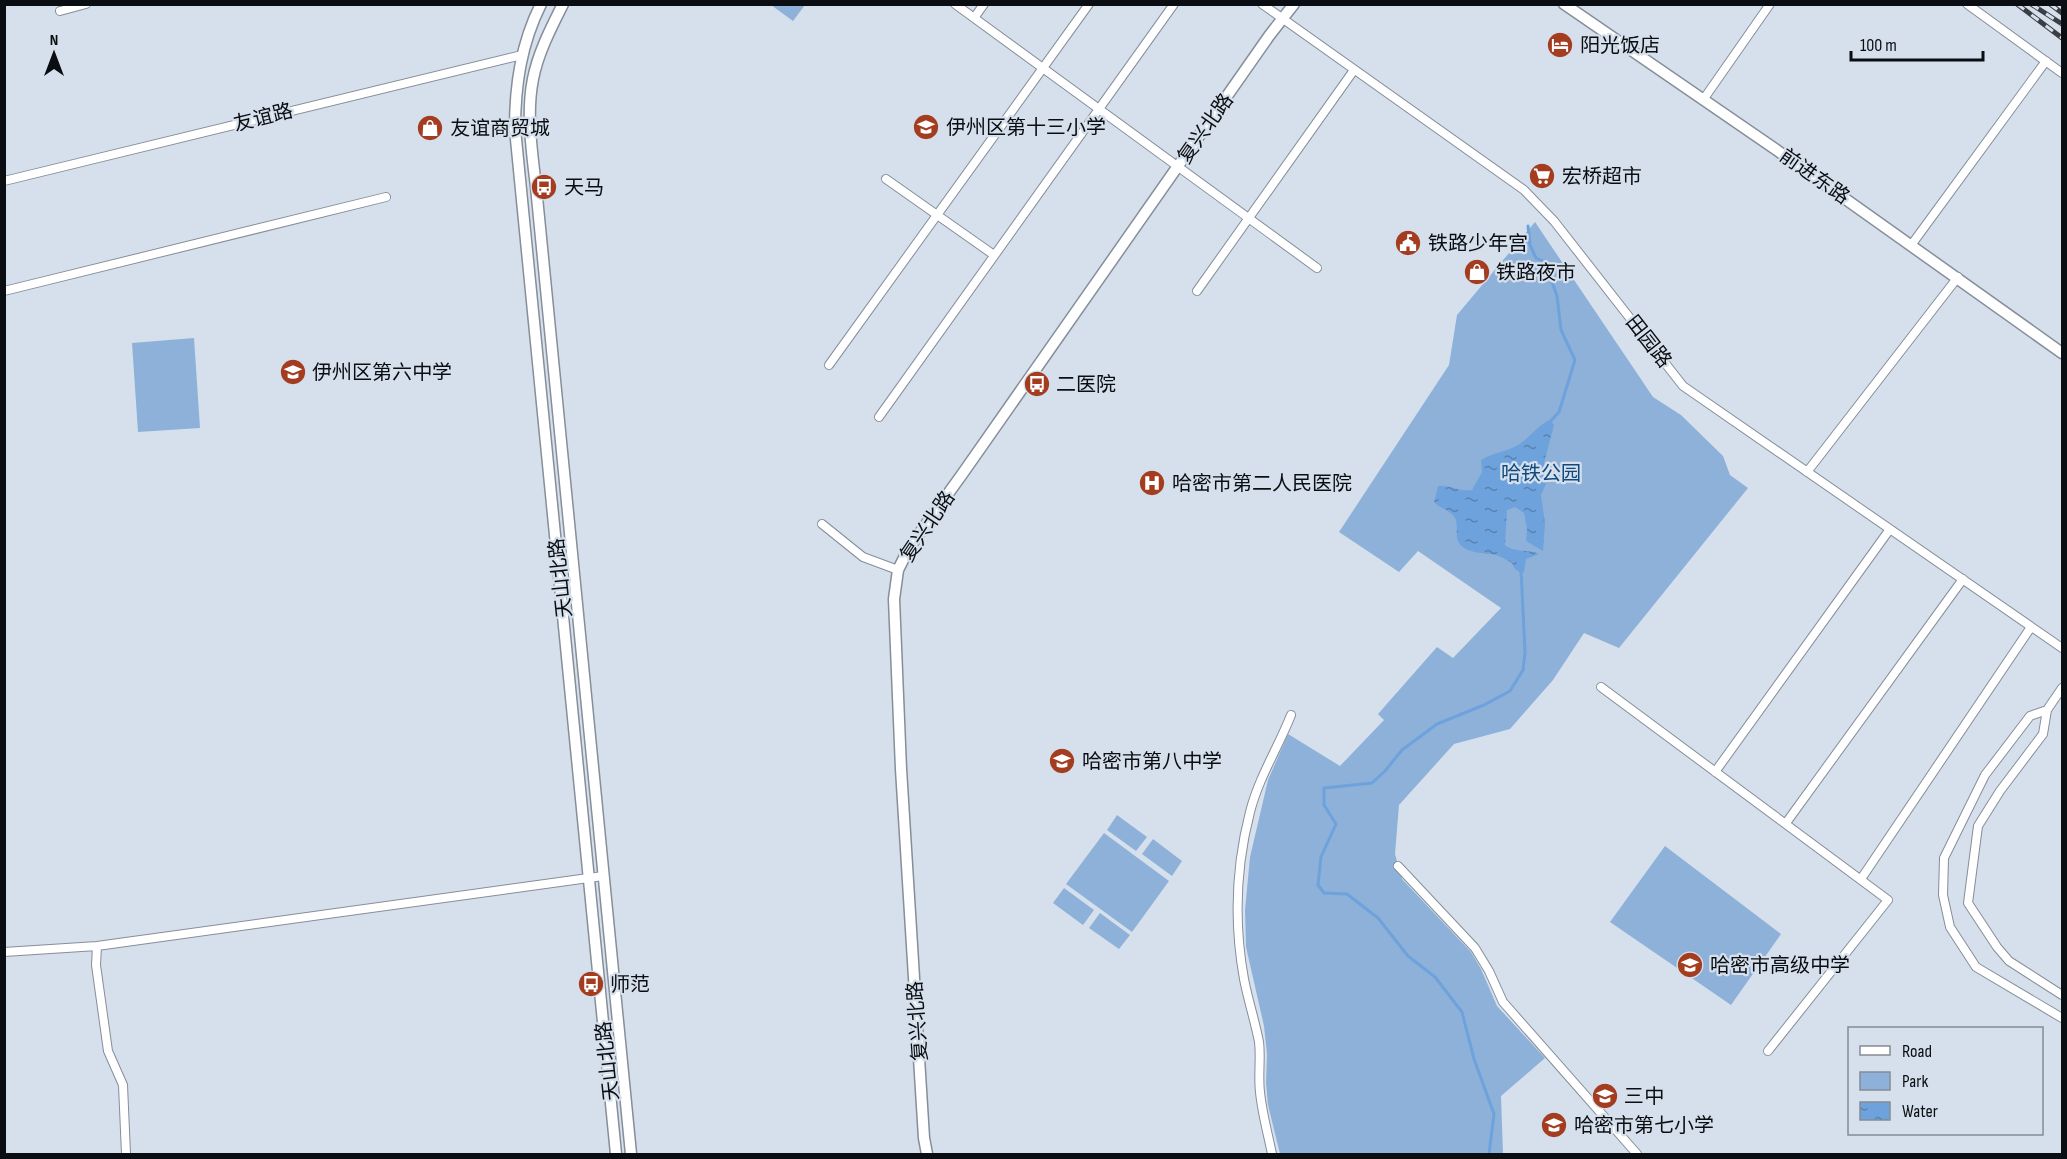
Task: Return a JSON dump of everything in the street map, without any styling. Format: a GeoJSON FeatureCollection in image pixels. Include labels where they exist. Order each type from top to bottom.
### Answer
{"type":"FeatureCollection","features":[{"type":"Feature","properties":{"kind":"main road","name":"天山北路"},"geometry":{"type":"LineString","coordinates":[[541,4],[529,31],[522,55],[516,87],[515,129],[616,1155]]}},
{"type":"Feature","properties":{"kind":"main road"},"geometry":{"type":"LineString","coordinates":[[563,4],[544,44],[536,70],[530,111],[544,275],[631,1155]]}},
{"type":"Feature","properties":{"kind":"main road","name":"复兴北路"},"geometry":{"type":"LineString","coordinates":[[927,1155],[924,1138],[901,769],[894,599],[898,570],[909,548],[933,512],[963,473],[1294,4]]}},
{"type":"Feature","properties":{"kind":"main road","name":"前进东路"},"geometry":{"type":"LineString","coordinates":[[1564,4],[1912,244],[2062,353]]}},
{"type":"Feature","properties":{"kind":"street"},"geometry":{"type":"LineString","coordinates":[[60,11],[86,4]]}},
{"type":"Feature","properties":{"kind":"street"},"geometry":{"type":"LineString","coordinates":[[955,4],[1317,268]]}},
{"type":"Feature","properties":{"kind":"street"},"geometry":{"type":"LineString","coordinates":[[974,18],[984,4]]}},
{"type":"Feature","properties":{"kind":"street"},"geometry":{"type":"LineString","coordinates":[[829,365],[1089,4]]}},
{"type":"Feature","properties":{"kind":"street"},"geometry":{"type":"LineString","coordinates":[[879,417],[1174,4]]}},
{"type":"Feature","properties":{"kind":"street","name":"田园路"},"geometry":{"type":"LineString","coordinates":[[1262,4],[1524,190],[1554,220],[1683,386],[2062,648]]}},
{"type":"Feature","properties":{"kind":"street"},"geometry":{"type":"LineString","coordinates":[[1702,100],[1770,4]]}},
{"type":"Feature","properties":{"kind":"street"},"geometry":{"type":"LineString","coordinates":[[1967,4],[2062,73]]}},
{"type":"Feature","properties":{"kind":"street","name":"友谊路"},"geometry":{"type":"LineString","coordinates":[[4,181],[522,55]]}},
{"type":"Feature","properties":{"kind":"street"},"geometry":{"type":"LineString","coordinates":[[1912,244],[2046,61]]}},
{"type":"Feature","properties":{"kind":"street"},"geometry":{"type":"LineString","coordinates":[[1197,291],[1354,70]]}},
{"type":"Feature","properties":{"kind":"street"},"geometry":{"type":"LineString","coordinates":[[886,179],[994,255]]}},
{"type":"Feature","properties":{"kind":"street"},"geometry":{"type":"LineString","coordinates":[[4,291],[386,197]]}},
{"type":"Feature","properties":{"kind":"street"},"geometry":{"type":"LineString","coordinates":[[1807,472],[1958,277]]}},
{"type":"Feature","properties":{"kind":"street"},"geometry":{"type":"LineString","coordinates":[[822,524],[863,557],[898,570]]}},
{"type":"Feature","properties":{"kind":"street"},"geometry":{"type":"LineString","coordinates":[[1715,772],[1890,529]]}},
{"type":"Feature","properties":{"kind":"street"},"geometry":{"type":"LineString","coordinates":[[1786,823],[1963,579]]}},
{"type":"Feature","properties":{"kind":"street"},"geometry":{"type":"LineString","coordinates":[[1861,879],[2031,627]]}},
{"type":"Feature","properties":{"kind":"street"},"geometry":{"type":"LineString","coordinates":[[1601,687],[1888,900],[1768,1051]]}},
{"type":"Feature","properties":{"kind":"street"},"geometry":{"type":"LineString","coordinates":[[2062,688],[2047,710],[2043,734],[2000,791],[1978,826],[1968,903],[2009,961],[2062,995]]}},
{"type":"Feature","properties":{"kind":"street"},"geometry":{"type":"LineString","coordinates":[[2047,710],[2030,716],[1985,775],[1944,858],[1943,895],[1950,927],[1976,967],[2062,1018]]}},
{"type":"Feature","properties":{"kind":"street"},"geometry":{"type":"LineString","coordinates":[[1272,1155],[1260,1091],[1259,1042],[1244,979],[1238,933],[1238,889],[1242,846],[1251,810],[1262,776],[1291,715]]}},
{"type":"Feature","properties":{"kind":"street"},"geometry":{"type":"LineString","coordinates":[[1398,866],[1475,948],[1489,971],[1503,1002],[1637,1155]]}},
{"type":"Feature","properties":{"kind":"street"},"geometry":{"type":"LineString","coordinates":[[4,952],[97,946],[603,876]]}},
{"type":"Feature","properties":{"kind":"street"},"geometry":{"type":"LineString","coordinates":[[97,946],[96,965],[108,1052],[123,1085],[126,1155]]}},
{"type":"Feature","properties":{"kind":"green space"},"geometry":{"type":"Polygon","coordinates":[[[771,5],[805,5],[793,21],[771,5]]]}},
{"type":"Feature","properties":{"kind":"green space","name":"哈铁公园"},"geometry":{"type":"Polygon","coordinates":[[[1535,222],[1653,397],[1681,415],[1723,456],[1730,475],[1748,488],[1619,648],[1584,633],[1553,680],[1510,729],[1454,744],[1399,805],[1395,854],[1402,879],[1471,952],[1497,1006],[1545,1058],[1501,1096],[1503,1154],[1280,1154],[1268,1105],[1264,1026],[1246,947],[1245,910],[1250,857],[1268,780],[1288,734],[1340,766],[1384,720],[1378,714],[1437,647],[1453,658],[1501,608],[1418,551],[1399,572],[1339,532],[1449,365],[1457,315],[1535,222]]]}},
{"type":"Feature","properties":{"kind":"green space"},"geometry":{"type":"Polygon","coordinates":[[[194,338],[200,428],[138,432],[132,343],[194,338]]]}},
{"type":"Feature","properties":{"kind":"green space"},"geometry":{"type":"Polygon","coordinates":[[[1117,815],[1147,837],[1136,851],[1107,830],[1117,815]]]}},
{"type":"Feature","properties":{"kind":"green space"},"geometry":{"type":"Polygon","coordinates":[[[1104,833],[1169,881],[1132,932],[1066,884],[1104,833]]]}},
{"type":"Feature","properties":{"kind":"green space"},"geometry":{"type":"Polygon","coordinates":[[[1153,839],[1182,861],[1172,876],[1142,854],[1153,839]]]}},
{"type":"Feature","properties":{"kind":"green space"},"geometry":{"type":"Polygon","coordinates":[[[1665,846],[1781,934],[1731,1005],[1610,922],[1665,846]]]}},
{"type":"Feature","properties":{"kind":"green space"},"geometry":{"type":"Polygon","coordinates":[[[1064,888],[1094,910],[1083,925],[1053,903],[1064,888]]]}},
{"type":"Feature","properties":{"kind":"green space"},"geometry":{"type":"Polygon","coordinates":[[[1100,913],[1130,935],[1119,949],[1089,928],[1100,913]]]}},
{"type":"Feature","properties":{"kind":"water"},"geometry":{"type":"Polygon","coordinates":[[[1550,420],[1554,425],[1544,463],[1546,484],[1541,495],[1545,523],[1543,551],[1526,541],[1527,529],[1524,513],[1515,507],[1507,510],[1505,545],[1513,549],[1539,554],[1526,559],[1524,572],[1521,573],[1512,563],[1501,557],[1467,550],[1463,547],[1458,541],[1456,520],[1434,502],[1438,486],[1472,490],[1482,472],[1481,460],[1516,446],[1550,420]]]}},
{"type":"Feature","properties":{"kind":"waterway"},"geometry":{"type":"LineString","coordinates":[[1528,226],[1530,245],[1536,258],[1545,262],[1557,296],[1561,330],[1575,360],[1559,412],[1548,424]]}},
{"type":"Feature","properties":{"kind":"waterway"},"geometry":{"type":"LineString","coordinates":[[1489,1154],[1494,1114],[1474,1059],[1462,1012],[1435,977],[1408,956],[1378,918],[1347,894],[1324,893],[1318,885],[1321,857],[1336,824],[1324,805],[1324,788],[1372,783],[1402,750],[1437,724],[1484,705],[1510,691],[1523,670],[1525,652],[1521,570]]}},
{"type":"Feature","properties":{"kind":"railway"},"geometry":{"type":"LineString","coordinates":[[2017,4],[2062,38]]}},
{"type":"Feature","properties":{"kind":"railway"},"geometry":{"type":"LineString","coordinates":[[2031,4],[2062,24]]}},
{"type":"Feature","properties":{"kind":"railway"},"geometry":{"type":"LineString","coordinates":[[2050,4],[2062,13]]}},
{"type":"Feature","properties":{"kind":"place","name":"阳光饭店"},"geometry":{"type":"Point","coordinates":[1560,45]}},
{"type":"Feature","properties":{"kind":"place","name":"伊州区第十三小学"},"geometry":{"type":"Point","coordinates":[926,127]}},
{"type":"Feature","properties":{"kind":"place","name":"友谊商贸城"},"geometry":{"type":"Point","coordinates":[430,128]}},
{"type":"Feature","properties":{"kind":"place","name":"宏桥超市"},"geometry":{"type":"Point","coordinates":[1542,176]}},
{"type":"Feature","properties":{"kind":"place","name":"天马"},"geometry":{"type":"Point","coordinates":[544,187]}},
{"type":"Feature","properties":{"kind":"place","name":"铁路少年宫"},"geometry":{"type":"Point","coordinates":[1408,243]}},
{"type":"Feature","properties":{"kind":"place","name":"铁路夜市"},"geometry":{"type":"Point","coordinates":[1477,272]}},
{"type":"Feature","properties":{"kind":"place","name":"伊州区第六中学"},"geometry":{"type":"Point","coordinates":[293,372]}},
{"type":"Feature","properties":{"kind":"place","name":"二医院"},"geometry":{"type":"Point","coordinates":[1037,384]}},
{"type":"Feature","properties":{"kind":"place","name":"哈密市第二人民医院"},"geometry":{"type":"Point","coordinates":[1152,483]}},
{"type":"Feature","properties":{"kind":"place","name":"哈密市第八中学"},"geometry":{"type":"Point","coordinates":[1062,761]}},
{"type":"Feature","properties":{"kind":"place","name":"哈密市高级中学"},"geometry":{"type":"Point","coordinates":[1690,965]}},
{"type":"Feature","properties":{"kind":"place","name":"师范"},"geometry":{"type":"Point","coordinates":[591,984]}},
{"type":"Feature","properties":{"kind":"place","name":"三中"},"geometry":{"type":"Point","coordinates":[1605,1096]}},
{"type":"Feature","properties":{"kind":"place","name":"哈密市第七小学"},"geometry":{"type":"Point","coordinates":[1554,1125]}}]}
